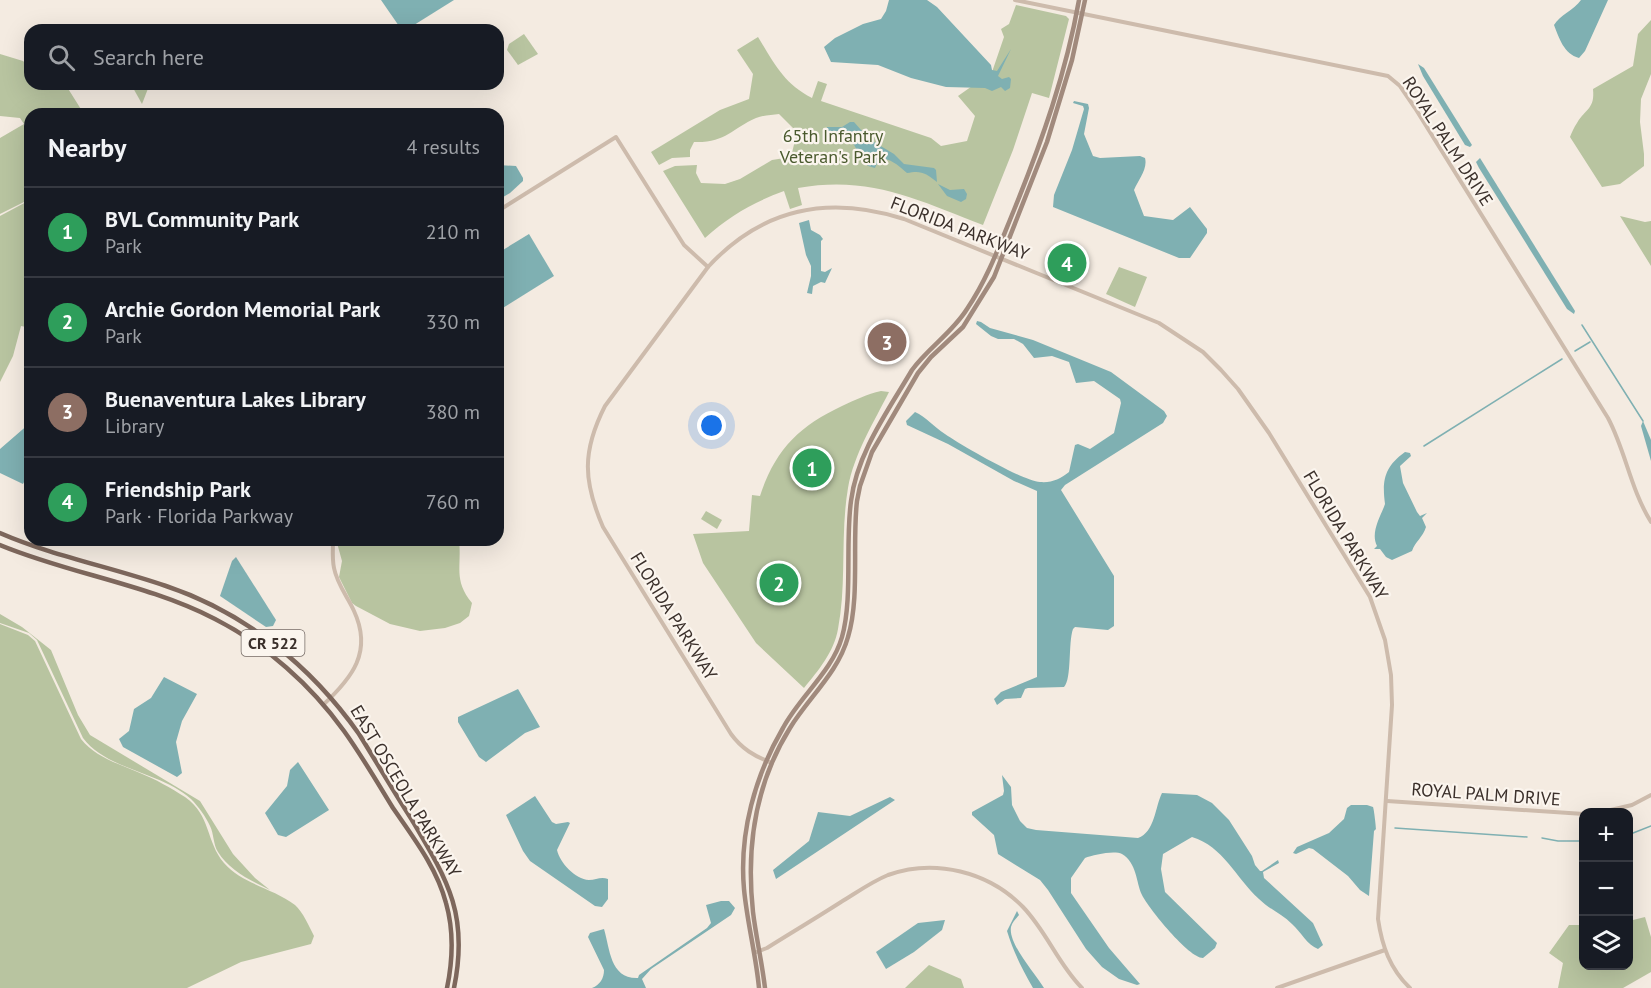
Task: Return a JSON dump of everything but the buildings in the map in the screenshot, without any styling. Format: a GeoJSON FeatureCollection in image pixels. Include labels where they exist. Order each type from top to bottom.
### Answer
{"type":"FeatureCollection","features":[{"type":"Feature","properties":{"kind":"main road"},"geometry":{"type":"LineString","coordinates":[[1079,0],[1079,14]]}},
{"type":"Feature","properties":{"kind":"main road"},"geometry":{"type":"LineString","coordinates":[[759,988],[750,856],[758,805],[772,763],[789,729],[837,663],[849,635],[857,501],[860,486],[872,452],[918,373],[970,316],[994,277],[998,257],[1043,137],[1085,0]]}},
{"type":"Feature","properties":{"kind":"main road"},"geometry":{"type":"LineString","coordinates":[[765,988],[744,886],[744,856],[751,805],[766,760],[784,725],[833,660],[842,637],[846,609],[851,498],[867,449],[912,370],[927,352],[951,331],[966,311],[998,257]]}},
{"type":"Feature","properties":{"kind":"main road","name":"EAST OSCEOLA PARKWAY"},"geometry":{"type":"LineString","coordinates":[[0,533],[24,542]]}},
{"type":"Feature","properties":{"kind":"main road","name":"EAST OSCEOLA PARKWAY"},"geometry":{"type":"LineString","coordinates":[[0,545],[168,598],[217,620],[275,658],[302,682],[323,705],[357,751],[429,864],[441,887],[452,930],[447,988]]}},
{"type":"Feature","properties":{"kind":"main road","name":"EAST OSCEOLA PARKWAY"},"geometry":{"type":"LineString","coordinates":[[37,546],[166,586],[213,606],[248,625],[277,645],[331,697],[363,740],[449,887],[455,908],[459,940],[454,988]]}},
{"type":"Feature","properties":{"kind":"street","name":"ROYAL PALM DRIVE"},"geometry":{"type":"LineString","coordinates":[[1015,0],[1388,76],[1400,86],[1608,418],[1616,432],[1635,492],[1651,522]]}},
{"type":"Feature","properties":{"kind":"street"},"geometry":{"type":"LineString","coordinates":[[504,207],[616,137],[684,245],[708,267]]}},
{"type":"Feature","properties":{"kind":"street","name":"FLORIDA PARKWAY"},"geometry":{"type":"LineString","coordinates":[[772,763],[743,748],[730,734],[603,527],[589,491],[587,472],[589,451],[595,428],[605,406],[708,267],[736,241],[762,225],[795,212],[837,207],[880,212],[1159,322],[1203,352],[1248,402],[1339,546],[1374,607],[1385,640],[1391,675],[1392,705],[1378,919],[1384,951],[1395,971],[1410,988]]}},
{"type":"Feature","properties":{"kind":"street"},"geometry":{"type":"LineString","coordinates":[[323,705],[354,672],[361,643],[359,623],[339,585],[334,570],[333,546]]}},
{"type":"Feature","properties":{"kind":"street"},"geometry":{"type":"LineString","coordinates":[[1621,808],[1651,795]]}},
{"type":"Feature","properties":{"kind":"street","name":"ROYAL PALM DRIVE"},"geometry":{"type":"LineString","coordinates":[[1387,801],[1579,814]]}},
{"type":"Feature","properties":{"kind":"street"},"geometry":{"type":"LineString","coordinates":[[757,953],[868,885],[888,876],[917,869],[955,869],[993,884],[1018,902],[1034,920],[1064,968],[1082,988]]}},
{"type":"Feature","properties":{"kind":"street"},"geometry":{"type":"LineString","coordinates":[[1277,988],[1384,951]]}},
{"type":"Feature","properties":{"kind":"green space","name":"65th Infantry Veteran's Park"},"geometry":{"type":"Polygon","coordinates":[[[1016,5],[1066,16],[1069,19],[1049,98],[1032,93],[1013,150],[983,225],[893,192],[871,187],[824,185],[798,188],[802,205],[790,209],[784,191],[762,200],[733,216],[705,238],[663,171],[675,166],[697,165],[696,173],[701,183],[725,184],[740,179],[772,160],[791,157],[797,132],[779,114],[768,115],[747,122],[721,138],[694,142],[690,150],[690,157],[672,158],[659,165],[651,152],[720,110],[749,99],[753,74],[737,50],[758,37],[787,79],[812,98],[818,81],[827,84],[821,101],[931,138],[941,146],[967,141],[975,116],[958,96],[992,72],[1004,37],[1001,29],[1009,24],[1016,5]]]}},
{"type":"Feature","properties":{"kind":"green space"},"geometry":{"type":"Polygon","coordinates":[[[1651,20],[1651,74],[1641,99],[1640,122],[1644,166],[1620,184],[1602,187],[1570,137],[1593,101],[1593,89],[1633,66],[1638,34],[1651,20]]]}},
{"type":"Feature","properties":{"kind":"green space"},"geometry":{"type":"Polygon","coordinates":[[[524,34],[538,54],[518,65],[507,50],[509,44],[524,34]]]}},
{"type":"Feature","properties":{"kind":"green space"},"geometry":{"type":"Polygon","coordinates":[[[0,54],[24,62],[24,90],[69,90],[80,108],[24,108],[24,124],[20,118],[0,116],[0,54]]]}},
{"type":"Feature","properties":{"kind":"green space"},"geometry":{"type":"Polygon","coordinates":[[[134,90],[147,90],[142,104],[134,90]]]}},
{"type":"Feature","properties":{"kind":"green space"},"geometry":{"type":"Polygon","coordinates":[[[24,124],[24,202],[0,214],[0,138],[24,124]]]}},
{"type":"Feature","properties":{"kind":"green space"},"geometry":{"type":"Polygon","coordinates":[[[24,203],[24,327],[21,326],[13,356],[0,382],[0,216],[24,203]]]}},
{"type":"Feature","properties":{"kind":"green space"},"geometry":{"type":"Polygon","coordinates":[[[1620,216],[1645,222],[1651,221],[1651,266],[1620,216]]]}},
{"type":"Feature","properties":{"kind":"green space"},"geometry":{"type":"Polygon","coordinates":[[[1063,245],[1088,255],[1077,284],[1046,271],[1054,249],[1063,245]]]}},
{"type":"Feature","properties":{"kind":"green space"},"geometry":{"type":"Polygon","coordinates":[[[1119,267],[1147,277],[1135,307],[1106,294],[1119,267]]]}},
{"type":"Feature","properties":{"kind":"green space"},"geometry":{"type":"Polygon","coordinates":[[[881,391],[889,392],[860,451],[848,488],[844,523],[841,612],[836,637],[825,661],[804,688],[756,643],[703,563],[693,534],[749,531],[752,495],[760,496],[773,465],[790,441],[827,414],[861,397],[881,391]]]}},
{"type":"Feature","properties":{"kind":"green space"},"geometry":{"type":"Polygon","coordinates":[[[706,511],[722,520],[717,529],[701,519],[706,511]]]}},
{"type":"Feature","properties":{"kind":"green space"},"geometry":{"type":"Polygon","coordinates":[[[338,546],[460,546],[460,580],[472,603],[469,616],[460,623],[445,628],[420,631],[390,624],[352,603],[339,577],[342,561],[338,546]]]}},
{"type":"Feature","properties":{"kind":"green space"},"geometry":{"type":"Polygon","coordinates":[[[0,614],[22,627],[51,650],[78,715],[90,735],[200,801],[233,854],[255,878],[270,890],[255,883],[228,864],[216,849],[211,829],[202,812],[191,799],[179,790],[120,764],[93,749],[83,738],[37,640],[29,633],[0,623],[0,614]]]}},
{"type":"Feature","properties":{"kind":"green space"},"geometry":{"type":"Polygon","coordinates":[[[0,624],[28,635],[35,641],[81,739],[93,751],[163,784],[193,804],[200,812],[218,855],[224,863],[240,876],[295,905],[314,936],[311,944],[241,962],[187,988],[0,988],[0,624]]]}},
{"type":"Feature","properties":{"kind":"green space"},"geometry":{"type":"Polygon","coordinates":[[[1645,917],[1651,937],[1651,972],[1623,988],[1558,988],[1563,963],[1549,953],[1569,925],[1579,925],[1579,970],[1633,970],[1633,920],[1645,917]]]}},
{"type":"Feature","properties":{"kind":"green space"},"geometry":{"type":"Polygon","coordinates":[[[929,965],[961,979],[964,988],[905,988],[929,965]]]}},
{"type":"Feature","properties":{"kind":"water"},"geometry":{"type":"Polygon","coordinates":[[[381,0],[454,0],[416,24],[398,24],[381,0]]]}},
{"type":"Feature","properties":{"kind":"water"},"geometry":{"type":"Polygon","coordinates":[[[889,0],[927,0],[937,7],[991,65],[992,70],[997,71],[1011,49],[998,76],[1002,79],[1009,77],[1011,79],[1010,88],[1005,91],[1001,87],[992,91],[985,88],[946,87],[911,78],[878,65],[831,62],[824,47],[835,38],[863,24],[881,19],[889,0]]]}},
{"type":"Feature","properties":{"kind":"water"},"geometry":{"type":"Polygon","coordinates":[[[1581,0],[1608,0],[1585,51],[1579,58],[1569,53],[1554,25],[1581,0]]]}},
{"type":"Feature","properties":{"kind":"water"},"geometry":{"type":"Polygon","coordinates":[[[1418,64],[1424,68],[1472,145],[1470,147],[1465,145],[1418,64]]]}},
{"type":"Feature","properties":{"kind":"water"},"geometry":{"type":"Polygon","coordinates":[[[1074,101],[1088,104],[1084,134],[1093,156],[1100,158],[1140,156],[1145,158],[1144,170],[1134,190],[1144,216],[1173,220],[1190,207],[1207,229],[1207,233],[1190,258],[1179,258],[1053,207],[1054,195],[1072,150],[1084,109],[1083,106],[1073,103],[1074,101]]]}},
{"type":"Feature","properties":{"kind":"water"},"geometry":{"type":"Polygon","coordinates":[[[854,122],[869,139],[894,154],[904,164],[934,168],[937,182],[923,173],[907,173],[890,161],[882,160],[875,168],[864,163],[852,142],[827,131],[827,127],[842,127],[854,122]]]}},
{"type":"Feature","properties":{"kind":"water"},"geometry":{"type":"Polygon","coordinates":[[[1480,158],[1575,311],[1574,314],[1567,309],[1479,168],[1476,162],[1480,158]]]}},
{"type":"Feature","properties":{"kind":"water"},"geometry":{"type":"Polygon","coordinates":[[[504,165],[516,166],[523,178],[523,181],[504,196],[504,165]]]}},
{"type":"Feature","properties":{"kind":"water"},"geometry":{"type":"Polygon","coordinates":[[[938,184],[950,190],[964,189],[967,194],[966,199],[961,202],[947,196],[938,184]]]}},
{"type":"Feature","properties":{"kind":"water"},"geometry":{"type":"Polygon","coordinates":[[[809,220],[811,230],[823,239],[821,241],[821,271],[825,272],[832,268],[825,283],[821,282],[813,286],[812,294],[807,293],[811,266],[806,255],[799,223],[809,220]]]}},
{"type":"Feature","properties":{"kind":"water"},"geometry":{"type":"Polygon","coordinates":[[[529,234],[554,276],[504,307],[504,249],[529,234]]]}},
{"type":"Feature","properties":{"kind":"water"},"geometry":{"type":"Polygon","coordinates":[[[977,321],[990,328],[1033,340],[1111,372],[1164,411],[1167,416],[1163,423],[1065,485],[1061,490],[1114,576],[1114,626],[1108,630],[1075,627],[1073,629],[1068,677],[1064,687],[1028,688],[1025,689],[1021,698],[1005,699],[997,705],[994,699],[1001,692],[1037,677],[1037,491],[907,425],[906,421],[915,412],[953,439],[992,462],[1020,476],[1048,482],[1059,479],[1069,472],[1075,445],[1090,449],[1114,433],[1121,403],[1120,399],[1094,381],[1076,383],[1069,362],[1052,356],[1034,358],[1023,344],[1014,339],[998,339],[991,336],[976,324],[977,321]]]}},
{"type":"Feature","properties":{"kind":"water"},"geometry":{"type":"Polygon","coordinates":[[[1643,421],[1651,440],[1651,461],[1641,426],[1643,421]]]}},
{"type":"Feature","properties":{"kind":"water"},"geometry":{"type":"Polygon","coordinates":[[[24,428],[23,484],[0,473],[0,449],[24,428]]]}},
{"type":"Feature","properties":{"kind":"water"},"geometry":{"type":"Polygon","coordinates":[[[1405,452],[1410,453],[1411,456],[1400,466],[1403,483],[1420,516],[1427,513],[1422,518],[1426,527],[1412,551],[1392,560],[1386,557],[1380,549],[1374,549],[1377,546],[1375,535],[1385,504],[1386,475],[1393,463],[1405,452]]]}},
{"type":"Feature","properties":{"kind":"water"},"geometry":{"type":"Polygon","coordinates":[[[236,557],[276,620],[273,626],[266,627],[220,596],[232,561],[236,557]]]}},
{"type":"Feature","properties":{"kind":"water"},"geometry":{"type":"Polygon","coordinates":[[[164,677],[197,694],[182,721],[176,742],[182,773],[177,777],[123,747],[119,739],[129,731],[134,709],[151,698],[164,677]]]}},
{"type":"Feature","properties":{"kind":"water"},"geometry":{"type":"Polygon","coordinates":[[[518,689],[540,727],[525,733],[486,762],[479,757],[458,722],[458,717],[518,689]]]}},
{"type":"Feature","properties":{"kind":"water"},"geometry":{"type":"Polygon","coordinates":[[[298,762],[329,810],[286,837],[278,835],[265,813],[287,786],[290,770],[298,762]]]}},
{"type":"Feature","properties":{"kind":"water"},"geometry":{"type":"Polygon","coordinates":[[[1002,775],[1011,787],[1012,805],[1020,821],[1027,828],[1036,830],[1138,838],[1144,835],[1151,825],[1162,793],[1197,795],[1212,803],[1229,820],[1260,871],[1278,860],[1279,863],[1263,872],[1264,878],[1313,923],[1323,945],[1318,949],[1311,945],[1288,920],[1267,906],[1251,891],[1221,855],[1203,841],[1192,837],[1163,854],[1161,869],[1165,892],[1217,943],[1215,948],[1203,958],[1179,942],[1153,911],[1142,895],[1131,862],[1122,854],[1098,854],[1085,858],[1071,878],[1071,893],[1109,948],[1140,984],[1119,979],[1102,967],[1086,949],[1040,880],[998,854],[994,835],[972,815],[972,812],[1003,795],[1002,775]]]}},
{"type":"Feature","properties":{"kind":"water"},"geometry":{"type":"Polygon","coordinates":[[[535,796],[552,822],[570,823],[557,850],[565,865],[584,879],[608,879],[608,899],[602,907],[595,906],[530,861],[523,851],[506,815],[535,796]]]}},
{"type":"Feature","properties":{"kind":"water"},"geometry":{"type":"Polygon","coordinates":[[[890,797],[895,800],[776,879],[773,870],[809,841],[818,812],[850,816],[890,797]]]}},
{"type":"Feature","properties":{"kind":"water"},"geometry":{"type":"Polygon","coordinates":[[[1351,805],[1373,807],[1376,829],[1369,896],[1360,890],[1348,876],[1313,849],[1293,853],[1297,847],[1329,833],[1344,819],[1347,808],[1351,805]]]}},
{"type":"Feature","properties":{"kind":"water"},"geometry":{"type":"Polygon","coordinates":[[[729,901],[735,908],[731,915],[651,969],[642,979],[646,988],[592,988],[601,981],[604,970],[588,937],[590,933],[604,929],[610,954],[617,968],[622,974],[638,978],[639,975],[707,928],[711,923],[706,905],[729,901]]]}},
{"type":"Feature","properties":{"kind":"water"},"geometry":{"type":"Polygon","coordinates":[[[1017,911],[1019,915],[1013,922],[1011,934],[1023,959],[1044,988],[1033,988],[1009,938],[1007,931],[1017,911]]]}},
{"type":"Feature","properties":{"kind":"water"},"geometry":{"type":"Polygon","coordinates":[[[945,920],[942,930],[914,952],[886,969],[876,952],[918,923],[945,920]]]}},
{"type":"Feature","properties":{"kind":"waterway"},"geometry":{"type":"LineString","coordinates":[[1582,325],[1643,421]]}},
{"type":"Feature","properties":{"kind":"waterway"},"geometry":{"type":"LineString","coordinates":[[1575,351],[1590,342]]}},
{"type":"Feature","properties":{"kind":"waterway"},"geometry":{"type":"LineString","coordinates":[[1424,446],[1562,359]]}},
{"type":"Feature","properties":{"kind":"waterway"},"geometry":{"type":"LineString","coordinates":[[1633,833],[1651,826]]}},
{"type":"Feature","properties":{"kind":"waterway"},"geometry":{"type":"LineString","coordinates":[[1395,828],[1527,837]]}},
{"type":"Feature","properties":{"kind":"waterway"},"geometry":{"type":"LineString","coordinates":[[1542,838],[1579,841]]}},
{"type":"Feature","properties":{"kind":"place","name":"Friendship Park"},"geometry":{"type":"Point","coordinates":[1067,263]}},
{"type":"Feature","properties":{"kind":"place","name":"Buenaventura Lakes Library"},"geometry":{"type":"Point","coordinates":[887,342]}},
{"type":"Feature","properties":{"kind":"place","name":"BVL Community Park"},"geometry":{"type":"Point","coordinates":[812,468]}},
{"type":"Feature","properties":{"kind":"place","name":"Archie Gordon Memorial Park"},"geometry":{"type":"Point","coordinates":[779,583]}}]}
